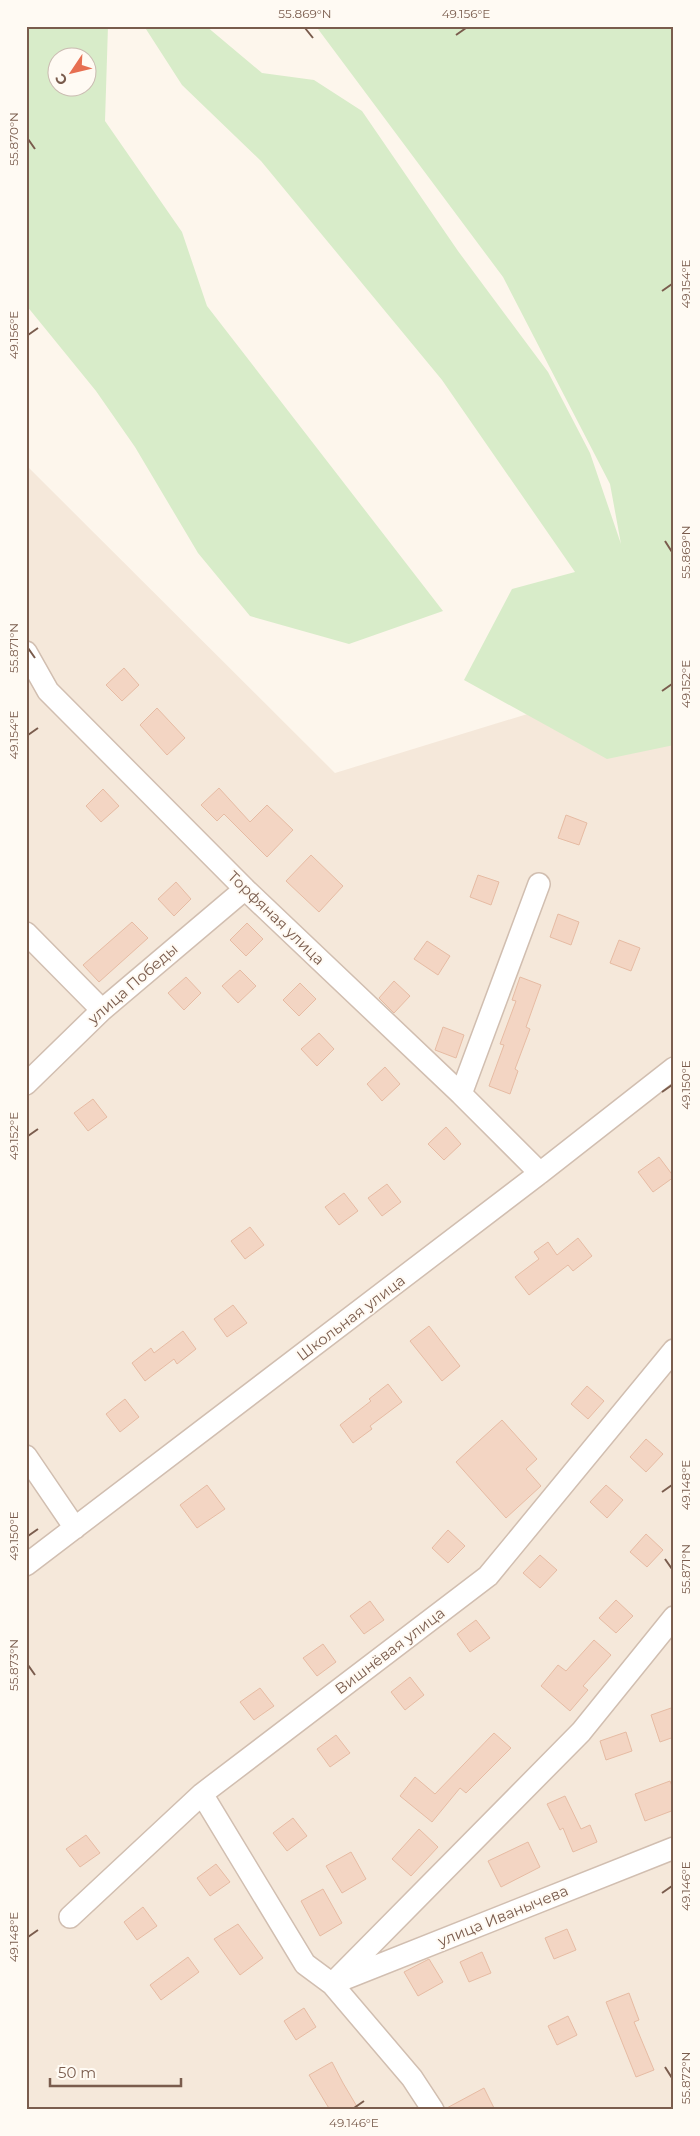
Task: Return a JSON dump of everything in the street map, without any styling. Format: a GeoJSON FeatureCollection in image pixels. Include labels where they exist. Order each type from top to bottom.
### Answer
{"type":"FeatureCollection","features":[{"type":"Feature","properties":{"kind":"street","name":"Торфяная улица"},"geometry":{"type":"LineString","coordinates":[[26,652],[48,690],[245,889],[461,1094],[540,1173]]}},
{"type":"Feature","properties":{"kind":"street"},"geometry":{"type":"LineString","coordinates":[[461,1094],[539,884]]}},
{"type":"Feature","properties":{"kind":"street","name":"улица Победы"},"geometry":{"type":"LineString","coordinates":[[26,1084],[102,1010],[245,889]]}},
{"type":"Feature","properties":{"kind":"street"},"geometry":{"type":"LineString","coordinates":[[26,933],[102,1010]]}},
{"type":"Feature","properties":{"kind":"street","name":"Школьная улица"},"geometry":{"type":"LineString","coordinates":[[26,1565],[540,1173],[674,1068]]}},
{"type":"Feature","properties":{"kind":"street","name":"Вишнёвая улица"},"geometry":{"type":"LineString","coordinates":[[70,1917],[202,1794],[488,1576],[674,1350]]}},
{"type":"Feature","properties":{"kind":"street"},"geometry":{"type":"LineString","coordinates":[[26,1456],[75,1528]]}},
{"type":"Feature","properties":{"kind":"street"},"geometry":{"type":"LineString","coordinates":[[332,1984],[581,1732],[674,1617]]}},
{"type":"Feature","properties":{"kind":"street"},"geometry":{"type":"LineString","coordinates":[[645,1654],[674,1643]]}},
{"type":"Feature","properties":{"kind":"street"},"geometry":{"type":"LineString","coordinates":[[202,1794],[305,1964],[332,1984],[412,2078],[433,2110]]}},
{"type":"Feature","properties":{"kind":"street","name":"улица Иванычева"},"geometry":{"type":"LineString","coordinates":[[332,1984],[674,1848]]}},
{"type":"Feature","properties":{"kind":"shaded area"},"geometry":{"type":"Polygon","coordinates":[[[26,465],[335,773],[674,669],[674,2110],[26,2110],[26,465]]]}},
{"type":"Feature","properties":{"kind":"green space"},"geometry":{"type":"Polygon","coordinates":[[[26,26],[108,26],[105,121],[182,232],[207,306],[443,611],[349,644],[250,616],[198,553],[135,447],[96,391],[26,305],[26,26]]]}},
{"type":"Feature","properties":{"kind":"green space"},"geometry":{"type":"Polygon","coordinates":[[[144,26],[206,26],[262,73],[314,80],[362,111],[458,251],[548,372],[590,453],[621,544],[610,484],[503,277],[318,29],[318,26],[674,26],[674,745],[607,759],[464,680],[512,589],[575,572],[442,380],[261,161],[182,85],[144,26]]]}},
{"type":"Feature","properties":{"kind":"building"},"geometry":{"type":"Polygon","coordinates":[[[124,668],[139,685],[122,701],[106,685],[124,668]]]}},
{"type":"Feature","properties":{"kind":"building"},"geometry":{"type":"Polygon","coordinates":[[[157,708],[185,738],[167,755],[140,725],[157,708]]]}},
{"type":"Feature","properties":{"kind":"building"},"geometry":{"type":"Polygon","coordinates":[[[219,788],[250,822],[267,805],[293,830],[267,857],[224,814],[217,821],[201,805],[219,788]]]}},
{"type":"Feature","properties":{"kind":"building"},"geometry":{"type":"Polygon","coordinates":[[[103,789],[119,806],[101,822],[86,806],[103,789]]]}},
{"type":"Feature","properties":{"kind":"building"},"geometry":{"type":"Polygon","coordinates":[[[566,815],[587,823],[579,845],[558,838],[566,815]]]}},
{"type":"Feature","properties":{"kind":"building"},"geometry":{"type":"Polygon","coordinates":[[[311,855],[343,886],[319,912],[286,881],[311,855]]]}},
{"type":"Feature","properties":{"kind":"building"},"geometry":{"type":"Polygon","coordinates":[[[478,875],[499,882],[491,905],[470,897],[478,875]]]}},
{"type":"Feature","properties":{"kind":"building"},"geometry":{"type":"Polygon","coordinates":[[[176,882],[191,899],[174,916],[158,899],[176,882]]]}},
{"type":"Feature","properties":{"kind":"building"},"geometry":{"type":"Polygon","coordinates":[[[558,914],[579,922],[571,945],[550,937],[558,914]]]}},
{"type":"Feature","properties":{"kind":"building"},"geometry":{"type":"Polygon","coordinates":[[[132,922],[148,938],[99,982],[83,965],[132,922]]]}},
{"type":"Feature","properties":{"kind":"building"},"geometry":{"type":"Polygon","coordinates":[[[247,923],[263,939],[246,956],[230,940],[247,923]]]}},
{"type":"Feature","properties":{"kind":"building"},"geometry":{"type":"Polygon","coordinates":[[[619,940],[640,948],[631,971],[610,963],[619,940]]]}},
{"type":"Feature","properties":{"kind":"building"},"geometry":{"type":"Polygon","coordinates":[[[427,941],[450,956],[438,975],[414,959],[427,941]]]}},
{"type":"Feature","properties":{"kind":"building"},"geometry":{"type":"Polygon","coordinates":[[[240,970],[256,986],[238,1003],[222,986],[240,970]]]}},
{"type":"Feature","properties":{"kind":"building"},"geometry":{"type":"Polygon","coordinates":[[[186,977],[201,993],[184,1010],[168,993],[186,977]]]}},
{"type":"Feature","properties":{"kind":"building"},"geometry":{"type":"Polygon","coordinates":[[[520,977],[541,985],[526,1027],[530,1029],[515,1069],[518,1071],[510,1094],[489,1086],[504,1045],[500,1044],[516,1001],[512,1000],[520,977]]]}},
{"type":"Feature","properties":{"kind":"building"},"geometry":{"type":"Polygon","coordinates":[[[394,981],[410,996],[394,1013],[379,998],[394,981]]]}},
{"type":"Feature","properties":{"kind":"building"},"geometry":{"type":"Polygon","coordinates":[[[300,983],[316,999],[299,1016],[283,1000],[300,983]]]}},
{"type":"Feature","properties":{"kind":"building"},"geometry":{"type":"Polygon","coordinates":[[[443,1027],[464,1035],[456,1058],[435,1050],[443,1027]]]}},
{"type":"Feature","properties":{"kind":"building"},"geometry":{"type":"Polygon","coordinates":[[[319,1033],[334,1049],[317,1066],[301,1049],[319,1033]]]}},
{"type":"Feature","properties":{"kind":"building"},"geometry":{"type":"Polygon","coordinates":[[[385,1067],[400,1084],[382,1101],[367,1084],[385,1067]]]}},
{"type":"Feature","properties":{"kind":"building"},"geometry":{"type":"Polygon","coordinates":[[[93,1099],[107,1117],[88,1131],[74,1113],[93,1099]]]}},
{"type":"Feature","properties":{"kind":"building"},"geometry":{"type":"Polygon","coordinates":[[[446,1127],[461,1144],[444,1160],[428,1144],[446,1127]]]}},
{"type":"Feature","properties":{"kind":"building"},"geometry":{"type":"Polygon","coordinates":[[[659,1157],[674,1177],[653,1192],[638,1172],[659,1157]]]}},
{"type":"Feature","properties":{"kind":"building"},"geometry":{"type":"Polygon","coordinates":[[[387,1184],[401,1202],[382,1216],[368,1198],[387,1184]]]}},
{"type":"Feature","properties":{"kind":"building"},"geometry":{"type":"Polygon","coordinates":[[[344,1193],[358,1211],[339,1225],[325,1207],[344,1193]]]}},
{"type":"Feature","properties":{"kind":"building"},"geometry":{"type":"Polygon","coordinates":[[[250,1227],[264,1245],[245,1259],[231,1241],[250,1227]]]}},
{"type":"Feature","properties":{"kind":"building"},"geometry":{"type":"Polygon","coordinates":[[[578,1238],[592,1256],[573,1271],[568,1265],[529,1295],[515,1277],[539,1259],[534,1252],[548,1242],[557,1255],[578,1238]]]}},
{"type":"Feature","properties":{"kind":"building"},"geometry":{"type":"Polygon","coordinates":[[[233,1305],[247,1323],[227,1337],[214,1319],[233,1305]]]}},
{"type":"Feature","properties":{"kind":"building"},"geometry":{"type":"Polygon","coordinates":[[[429,1326],[460,1366],[442,1381],[410,1341],[429,1326]]]}},
{"type":"Feature","properties":{"kind":"building"},"geometry":{"type":"Polygon","coordinates":[[[183,1331],[196,1349],[177,1364],[174,1359],[145,1381],[132,1363],[151,1348],[154,1353],[183,1331]]]}},
{"type":"Feature","properties":{"kind":"building"},"geometry":{"type":"Polygon","coordinates":[[[388,1384],[402,1402],[370,1426],[372,1429],[353,1443],[340,1425],[371,1401],[369,1399],[388,1384]]]}},
{"type":"Feature","properties":{"kind":"building"},"geometry":{"type":"Polygon","coordinates":[[[587,1386],[604,1401],[588,1419],[571,1404],[587,1386]]]}},
{"type":"Feature","properties":{"kind":"building"},"geometry":{"type":"Polygon","coordinates":[[[125,1399],[139,1417],[120,1432],[106,1414],[125,1399]]]}},
{"type":"Feature","properties":{"kind":"building"},"geometry":{"type":"Polygon","coordinates":[[[502,1420],[537,1459],[526,1469],[541,1486],[506,1518],[456,1462],[502,1420]]]}},
{"type":"Feature","properties":{"kind":"building"},"geometry":{"type":"Polygon","coordinates":[[[646,1439],[663,1454],[646,1472],[630,1457],[646,1439]]]}},
{"type":"Feature","properties":{"kind":"building"},"geometry":{"type":"Polygon","coordinates":[[[207,1485],[225,1509],[197,1528],[180,1505],[207,1485]]]}},
{"type":"Feature","properties":{"kind":"building"},"geometry":{"type":"Polygon","coordinates":[[[606,1485],[623,1500],[607,1518],[590,1502],[606,1485]]]}},
{"type":"Feature","properties":{"kind":"building"},"geometry":{"type":"Polygon","coordinates":[[[448,1530],[465,1546],[448,1563],[432,1548],[448,1530]]]}},
{"type":"Feature","properties":{"kind":"building"},"geometry":{"type":"Polygon","coordinates":[[[646,1534],[663,1550],[647,1567],[630,1552],[646,1534]]]}},
{"type":"Feature","properties":{"kind":"building"},"geometry":{"type":"Polygon","coordinates":[[[540,1555],[557,1570],[540,1588],[523,1573],[540,1555]]]}},
{"type":"Feature","properties":{"kind":"building"},"geometry":{"type":"Polygon","coordinates":[[[616,1600],[633,1616],[616,1633],[599,1618],[616,1600]]]}},
{"type":"Feature","properties":{"kind":"building"},"geometry":{"type":"Polygon","coordinates":[[[370,1601],[384,1620],[364,1634],[350,1616],[370,1601]]]}},
{"type":"Feature","properties":{"kind":"building"},"geometry":{"type":"Polygon","coordinates":[[[476,1620],[490,1638],[470,1652],[457,1634],[476,1620]]]}},
{"type":"Feature","properties":{"kind":"building"},"geometry":{"type":"Polygon","coordinates":[[[594,1640],[611,1655],[583,1686],[588,1690],[570,1711],[541,1686],[558,1665],[566,1671],[594,1640]]]}},
{"type":"Feature","properties":{"kind":"building"},"geometry":{"type":"Polygon","coordinates":[[[323,1644],[336,1662],[317,1676],[303,1658],[323,1644]]]}},
{"type":"Feature","properties":{"kind":"building"},"geometry":{"type":"Polygon","coordinates":[[[410,1677],[424,1695],[405,1710],[391,1692],[410,1677]]]}},
{"type":"Feature","properties":{"kind":"building"},"geometry":{"type":"Polygon","coordinates":[[[260,1688],[274,1706],[254,1720],[240,1702],[260,1688]]]}},
{"type":"Feature","properties":{"kind":"building"},"geometry":{"type":"Polygon","coordinates":[[[674,1707],[674,1737],[660,1742],[651,1715],[674,1707]]]}},
{"type":"Feature","properties":{"kind":"building"},"geometry":{"type":"Polygon","coordinates":[[[626,1732],[632,1751],[606,1760],[600,1741],[626,1732]]]}},
{"type":"Feature","properties":{"kind":"building"},"geometry":{"type":"Polygon","coordinates":[[[494,1733],[511,1748],[466,1793],[460,1788],[432,1822],[400,1796],[415,1777],[435,1794],[494,1733]]]}},
{"type":"Feature","properties":{"kind":"building"},"geometry":{"type":"Polygon","coordinates":[[[336,1735],[350,1753],[330,1767],[317,1749],[336,1735]]]}},
{"type":"Feature","properties":{"kind":"building"},"geometry":{"type":"Polygon","coordinates":[[[670,1781],[674,1791],[674,1810],[645,1821],[635,1794],[670,1781]]]}},
{"type":"Feature","properties":{"kind":"building"},"geometry":{"type":"Polygon","coordinates":[[[565,1796],[581,1829],[590,1825],[597,1842],[573,1852],[563,1828],[560,1830],[547,1804],[565,1796]]]}},
{"type":"Feature","properties":{"kind":"building"},"geometry":{"type":"Polygon","coordinates":[[[293,1818],[307,1836],[287,1851],[273,1833],[293,1818]]]}},
{"type":"Feature","properties":{"kind":"building"},"geometry":{"type":"Polygon","coordinates":[[[419,1829],[438,1847],[411,1876],[392,1859],[419,1829]]]}},
{"type":"Feature","properties":{"kind":"building"},"geometry":{"type":"Polygon","coordinates":[[[86,1835],[100,1853],[80,1867],[66,1849],[86,1835]]]}},
{"type":"Feature","properties":{"kind":"building"},"geometry":{"type":"Polygon","coordinates":[[[528,1842],[540,1867],[501,1887],[488,1861],[528,1842]]]}},
{"type":"Feature","properties":{"kind":"building"},"geometry":{"type":"Polygon","coordinates":[[[351,1852],[366,1879],[342,1893],[326,1866],[351,1852]]]}},
{"type":"Feature","properties":{"kind":"building"},"geometry":{"type":"Polygon","coordinates":[[[216,1864],[230,1882],[210,1896],[197,1878],[216,1864]]]}},
{"type":"Feature","properties":{"kind":"building"},"geometry":{"type":"Polygon","coordinates":[[[323,1889],[342,1923],[320,1936],[301,1901],[323,1889]]]}},
{"type":"Feature","properties":{"kind":"building"},"geometry":{"type":"Polygon","coordinates":[[[143,1907],[157,1926],[137,1940],[124,1922],[143,1907]]]}},
{"type":"Feature","properties":{"kind":"building"},"geometry":{"type":"Polygon","coordinates":[[[238,1924],[263,1958],[240,1975],[214,1939],[238,1924]]]}},
{"type":"Feature","properties":{"kind":"building"},"geometry":{"type":"Polygon","coordinates":[[[567,1929],[576,1950],[554,1959],[545,1938],[567,1929]]]}},
{"type":"Feature","properties":{"kind":"building"},"geometry":{"type":"Polygon","coordinates":[[[482,1952],[491,1973],[469,1982],[460,1962],[482,1952]]]}},
{"type":"Feature","properties":{"kind":"building"},"geometry":{"type":"Polygon","coordinates":[[[188,1957],[199,1972],[161,2000],[150,1985],[188,1957]]]}},
{"type":"Feature","properties":{"kind":"building"},"geometry":{"type":"Polygon","coordinates":[[[429,1959],[443,1982],[418,1996],[404,1972],[429,1959]]]}},
{"type":"Feature","properties":{"kind":"building"},"geometry":{"type":"Polygon","coordinates":[[[629,1993],[639,2020],[634,2022],[654,2070],[636,2077],[606,2002],[629,1993]]]}},
{"type":"Feature","properties":{"kind":"building"},"geometry":{"type":"Polygon","coordinates":[[[304,2008],[316,2027],[296,2040],[284,2021],[304,2008]]]}},
{"type":"Feature","properties":{"kind":"building"},"geometry":{"type":"Polygon","coordinates":[[[568,2016],[577,2035],[557,2045],[548,2026],[568,2016]]]}},
{"type":"Feature","properties":{"kind":"building"},"geometry":{"type":"Polygon","coordinates":[[[332,2062],[359,2110],[330,2110],[309,2075],[332,2062]]]}},
{"type":"Feature","properties":{"kind":"building"},"geometry":{"type":"Polygon","coordinates":[[[484,2088],[495,2110],[445,2110],[445,2109],[484,2088]]]}}]}
